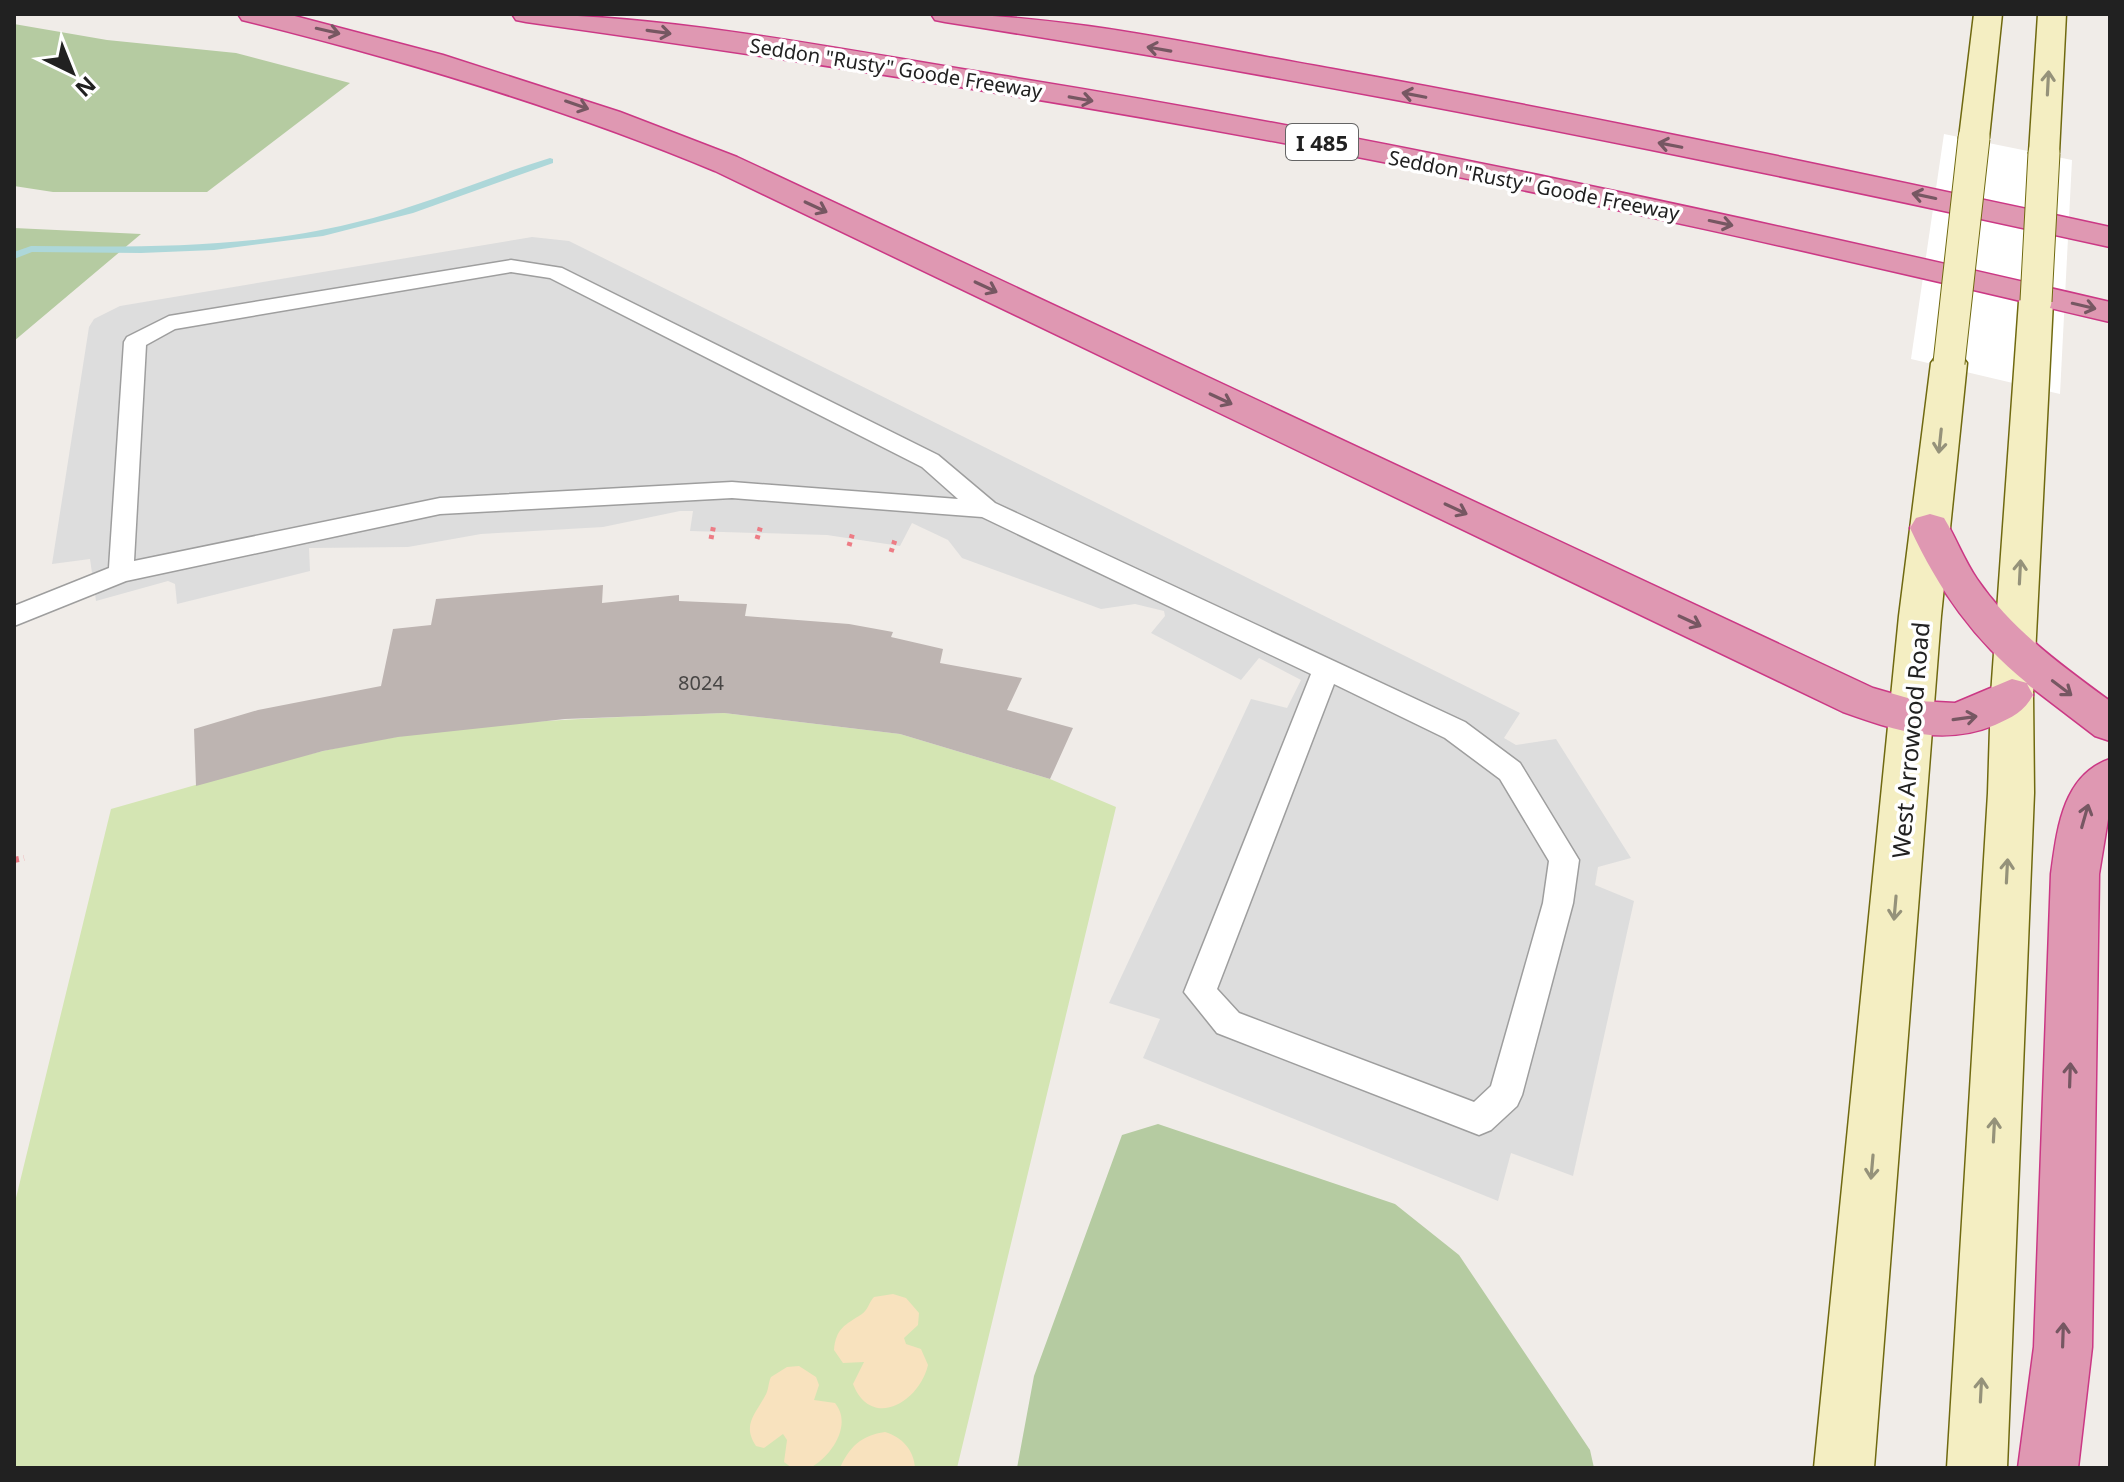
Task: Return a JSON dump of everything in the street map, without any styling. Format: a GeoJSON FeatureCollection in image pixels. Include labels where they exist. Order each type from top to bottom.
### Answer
{"type":"FeatureCollection","features":[{"type":"Feature","properties":{"kind":"highway"},"geometry":{"type":"LineString","coordinates":[[252,14],[441,61],[534,89],[649,131],[726,164],[1804,675],[1912,719],[1975,718],[2014,672]]}},
{"type":"Feature","properties":{"kind":"highway","name":"Seddon \"Rusty\" Goode Freeway"},"geometry":{"type":"LineString","coordinates":[[526,14],[772,47],[1241,127],[1545,185],[2110,312]]}},
{"type":"Feature","properties":{"kind":"highway"},"geometry":{"type":"LineString","coordinates":[[945,14],[1363,85],[1926,197],[2110,237]]}},
{"type":"Feature","properties":{"kind":"highway"},"geometry":{"type":"LineString","coordinates":[[1930,528],[1956,585],[2014,672],[2110,724]]}},
{"type":"Feature","properties":{"kind":"highway"},"geometry":{"type":"LineString","coordinates":[[2048,1468],[2063,1347],[2075,874],[2083,813],[2099,785],[2110,777]]}},
{"type":"Feature","properties":{"kind":"main road","name":"West Arrowood Road"},"geometry":{"type":"LineString","coordinates":[[1855,1451],[1912,719],[1930,528],[1988,14]]}},
{"type":"Feature","properties":{"kind":"main road"},"geometry":{"type":"LineString","coordinates":[[1977,1468],[2011,793],[2014,672],[2052,14]]}},
{"type":"Feature","properties":{"kind":"lane"},"geometry":{"type":"LineString","coordinates":[[121,573],[135,342],[169,323],[511,266],[555,272],[930,461],[986,509],[1326,669],[1455,730],[1510,771],[1564,860],[1558,903],[1505,1095],[1479,1119],[1228,1023],[1200,992],[1326,669]]}},
{"type":"Feature","properties":{"kind":"lane"},"geometry":{"type":"LineString","coordinates":[[14,616],[121,573],[440,506],[732,490],[986,509]]}},
{"type":"Feature","properties":{"kind":"path"},"geometry":{"type":"LineString","coordinates":[[14,860],[24,858]]}},
{"type":"Feature","properties":{"kind":"green space"},"geometry":{"type":"Polygon","coordinates":[[[14,24],[107,40],[236,53],[350,83],[207,192],[53,192],[14,186],[14,24]]]}},
{"type":"Feature","properties":{"kind":"green space"},"geometry":{"type":"Polygon","coordinates":[[[14,228],[141,234],[14,341],[14,228]]]}},
{"type":"Feature","properties":{"kind":"green space"},"geometry":{"type":"Polygon","coordinates":[[[724,713],[900,734],[1050,779],[1116,807],[957,1468],[14,1468],[14,1206],[111,809],[296,757],[422,733],[522,723],[724,713]]]}},
{"type":"Feature","properties":{"kind":"green space"},"geometry":{"type":"Polygon","coordinates":[[[1158,1124],[1395,1204],[1459,1255],[1590,1450],[1594,1468],[1017,1468],[1034,1376],[1122,1135],[1158,1124]]]}},
{"type":"Feature","properties":{"kind":"sand"},"geometry":{"type":"Polygon","coordinates":[[[893,1294],[906,1298],[919,1313],[918,1325],[904,1338],[906,1344],[921,1349],[928,1365],[923,1379],[905,1400],[882,1408],[871,1406],[861,1398],[853,1384],[864,1362],[843,1363],[834,1350],[839,1332],[864,1312],[874,1297],[893,1294]]]}},
{"type":"Feature","properties":{"kind":"sand"},"geometry":{"type":"Polygon","coordinates":[[[799,1366],[816,1377],[819,1385],[814,1400],[835,1403],[842,1421],[832,1448],[810,1468],[792,1468],[784,1462],[787,1440],[783,1434],[764,1448],[756,1446],[750,1432],[752,1420],[771,1377],[787,1367],[799,1366]]]}},
{"type":"Feature","properties":{"kind":"sand"},"geometry":{"type":"Polygon","coordinates":[[[885,1432],[906,1445],[915,1468],[840,1468],[857,1443],[885,1432]]]}},
{"type":"Feature","properties":{"kind":"shaded area"},"geometry":{"type":"Polygon","coordinates":[[[532,237],[569,241],[1520,713],[1504,738],[1516,745],[1556,739],[1631,858],[1598,867],[1595,885],[1634,901],[1573,1176],[1511,1153],[1498,1201],[1143,1058],[1160,1019],[1109,1003],[1251,699],[1287,708],[1301,680],[1259,658],[1241,680],[1151,633],[1165,616],[1164,611],[1135,604],[1101,609],[962,558],[948,540],[912,523],[900,546],[827,535],[690,531],[693,511],[603,527],[481,534],[408,547],[309,548],[310,571],[177,604],[175,584],[168,581],[96,601],[90,559],[52,564],[89,327],[94,319],[120,306],[532,237]]]}},
{"type":"Feature","properties":{"kind":"pier"},"geometry":{"type":"Polygon","coordinates":[[[1944,134],[2072,160],[2060,394],[1911,359],[1944,134]]]}},
{"type":"Feature","properties":{"kind":"building"},"geometry":{"type":"Polygon","coordinates":[[[603,585],[602,603],[679,595],[679,601],[747,604],[745,616],[849,624],[893,632],[891,637],[943,649],[940,663],[1022,678],[1007,710],[1073,728],[1050,779],[900,734],[724,713],[565,719],[398,737],[323,751],[196,786],[194,729],[258,710],[381,686],[393,629],[431,625],[436,599],[603,585]]]}},
{"type":"Feature","properties":{"kind":"waterway"},"geometry":{"type":"LineString","coordinates":[[14,256],[31,249],[214,247],[323,233],[409,211],[550,161]]}}]}
